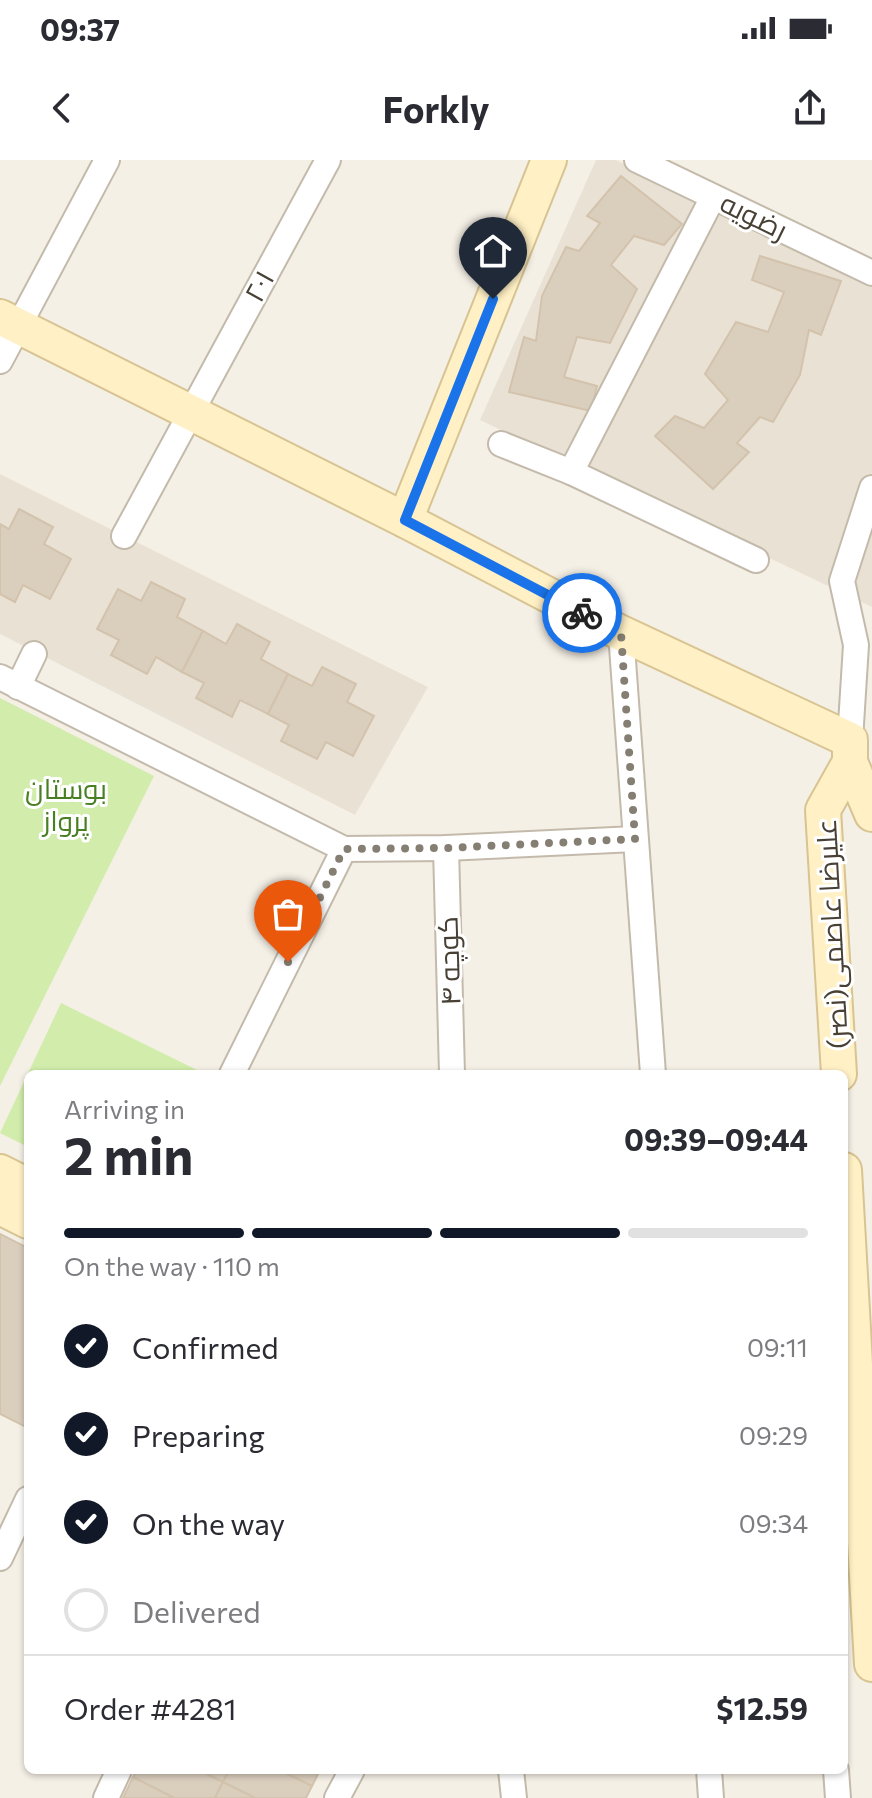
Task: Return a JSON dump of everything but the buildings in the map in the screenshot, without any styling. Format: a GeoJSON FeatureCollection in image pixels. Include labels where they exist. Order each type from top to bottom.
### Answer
{"type":"FeatureCollection","features":[{"type":"Feature","properties":{"kind":"street"},"geometry":{"type":"LineString","coordinates":[[0,361],[10,322],[107,160]]}},
{"type":"Feature","properties":{"kind":"street","name":"۲۰۱"},"geometry":{"type":"LineString","coordinates":[[124,536],[328,160]]}},
{"type":"Feature","properties":{"kind":"street"},"geometry":{"type":"LineString","coordinates":[[405,520],[549,160]]}},
{"type":"Feature","properties":{"kind":"street","name":"رضویه"},"geometry":{"type":"LineString","coordinates":[[637,160],[872,273]]}},
{"type":"Feature","properties":{"kind":"street"},"geometry":{"type":"LineString","coordinates":[[571,472],[713,197]]}},
{"type":"Feature","properties":{"kind":"street"},"geometry":{"type":"LineString","coordinates":[[10,322],[405,520],[850,751],[856,645],[842,581],[872,488]]}},
{"type":"Feature","properties":{"kind":"street"},"geometry":{"type":"LineString","coordinates":[[501,444],[571,472],[756,560]]}},
{"type":"Feature","properties":{"kind":"street"},"geometry":{"type":"LineString","coordinates":[[856,645],[872,625]]}},
{"type":"Feature","properties":{"kind":"street"},"geometry":{"type":"LineString","coordinates":[[621,633],[653,1070]]}},
{"type":"Feature","properties":{"kind":"street"},"geometry":{"type":"LineString","coordinates":[[34,654],[9,682],[344,849],[446,848],[635,839]]}},
{"type":"Feature","properties":{"kind":"street","name":"علیرضا عاصمی(نصر)"},"geometry":{"type":"LineString","coordinates":[[850,751],[872,814]]}},
{"type":"Feature","properties":{"kind":"street","name":"علیرضا عاصمی(نصر)"},"geometry":{"type":"LineString","coordinates":[[839,1070],[823,810],[850,751]]}},
{"type":"Feature","properties":{"kind":"street","name":"کوچه ۴"},"geometry":{"type":"LineString","coordinates":[[446,848],[452,1070]]}},
{"type":"Feature","properties":{"kind":"street"},"geometry":{"type":"LineString","coordinates":[[234,1070],[344,849]]}},
{"type":"Feature","properties":{"kind":"street"},"geometry":{"type":"LineString","coordinates":[[0,1172],[24,1184]]}},
{"type":"Feature","properties":{"kind":"street"},"geometry":{"type":"LineString","coordinates":[[0,1207],[24,1219]]}},
{"type":"Feature","properties":{"kind":"street"},"geometry":{"type":"LineString","coordinates":[[848,1234],[872,1664]]}},
{"type":"Feature","properties":{"kind":"street"},"geometry":{"type":"LineString","coordinates":[[0,1558],[24,1507]]}},
{"type":"Feature","properties":{"kind":"street"},"geometry":{"type":"LineString","coordinates":[[106,1798],[117,1774]]}},
{"type":"Feature","properties":{"kind":"street"},"geometry":{"type":"LineString","coordinates":[[337,1798],[350,1774]]}},
{"type":"Feature","properties":{"kind":"street"},"geometry":{"type":"LineString","coordinates":[[511,1774],[514,1798]]}},
{"type":"Feature","properties":{"kind":"street"},"geometry":{"type":"LineString","coordinates":[[709,1774],[711,1798]]}},
{"type":"Feature","properties":{"kind":"street"},"geometry":{"type":"LineString","coordinates":[[836,1774],[838,1798]]}},
{"type":"Feature","properties":{"kind":"shaded area"},"geometry":{"type":"Polygon","coordinates":[[[596,160],[616,160],[872,284],[872,607],[480,420],[596,160]]]}},
{"type":"Feature","properties":{"kind":"shaded area"},"geometry":{"type":"Polygon","coordinates":[[[0,474],[428,687],[355,815],[0,634],[0,474]]]}},
{"type":"Feature","properties":{"kind":"green space","name":"بوستان پرواز"},"geometry":{"type":"Polygon","coordinates":[[[0,698],[154,776],[0,1086],[0,698]]]}},
{"type":"Feature","properties":{"kind":"green space"},"geometry":{"type":"Polygon","coordinates":[[[61,1003],[197,1070],[30,1070],[61,1003]]]}},
{"type":"Feature","properties":{"kind":"green space"},"geometry":{"type":"Polygon","coordinates":[[[24,1082],[24,1145],[0,1133],[24,1082]]]}},
{"type":"Feature","properties":{"kind":"way so far"},"geometry":{"type":"LineString","coordinates":[[288,962],[344,849],[446,848],[635,839],[621,633],[582,613]]}},
{"type":"Feature","properties":{"kind":"route"},"geometry":{"type":"LineString","coordinates":[[493,299],[405,520],[582,613]]}}]}
